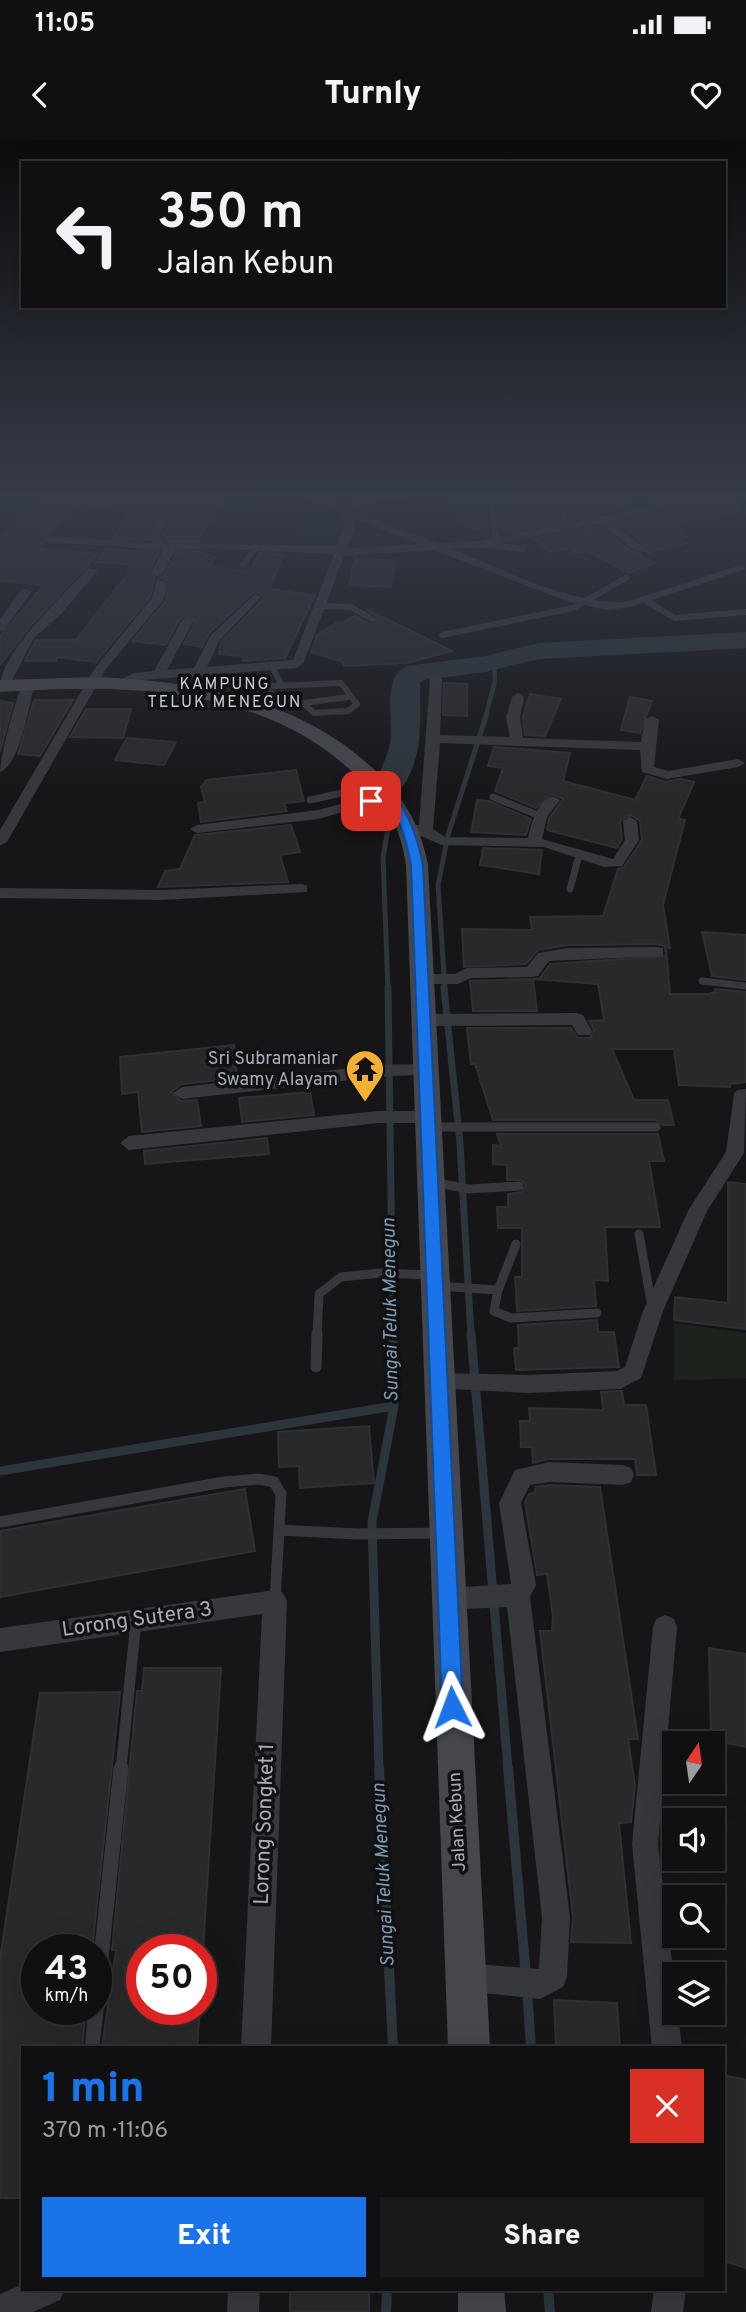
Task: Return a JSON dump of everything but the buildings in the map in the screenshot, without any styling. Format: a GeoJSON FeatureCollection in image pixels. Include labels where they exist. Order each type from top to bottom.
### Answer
{"type":"FeatureCollection","features":[{"type":"Feature","properties":{"kind":"main road","name":"Jalan Kebun"},"geometry":{"type":"LineString","coordinates":[[1,686],[124,682],[194,692],[263,710],[302,714],[358,763],[417,830],[417,865],[436,979],[438,1019],[424,1070],[436,1123],[444,1184],[444,1283],[453,1383],[446,1533],[447,1599],[469,2046]]}},
{"type":"Feature","properties":{"kind":"main road"},"geometry":{"type":"LineString","coordinates":[[481,2291],[482,2312]]}},
{"type":"Feature","properties":{"kind":"street"},"geometry":{"type":"LineString","coordinates":[[0,627],[23,595]]}},
{"type":"Feature","properties":{"kind":"street"},"geometry":{"type":"LineString","coordinates":[[1,686],[29,636],[70,595]]}},
{"type":"Feature","properties":{"kind":"street"},"geometry":{"type":"LineString","coordinates":[[0,842],[114,651],[158,599],[158,595]]}},
{"type":"Feature","properties":{"kind":"street"},"geometry":{"type":"LineString","coordinates":[[124,682],[138,676],[298,662],[322,595]]}},
{"type":"Feature","properties":{"kind":"street"},"geometry":{"type":"LineString","coordinates":[[567,595],[584,602],[617,606],[659,595]]}},
{"type":"Feature","properties":{"kind":"street"},"geometry":{"type":"LineString","coordinates":[[199,672],[209,641],[242,616],[255,597]]}},
{"type":"Feature","properties":{"kind":"street"},"geometry":{"type":"LineString","coordinates":[[158,675],[188,620]]}},
{"type":"Feature","properties":{"kind":"street"},"geometry":{"type":"LineString","coordinates":[[436,679],[435,739],[417,830],[447,841],[545,843],[579,855],[617,863],[632,840],[630,821]]}},
{"type":"Feature","properties":{"kind":"street"},"geometry":{"type":"LineString","coordinates":[[0,768],[16,735],[28,684]]}},
{"type":"Feature","properties":{"kind":"street"},"geometry":{"type":"LineString","coordinates":[[517,742],[513,717],[518,697]]}},
{"type":"Feature","properties":{"kind":"street"},"geometry":{"type":"LineString","coordinates":[[652,720],[647,746],[647,769],[667,775],[738,763]]}},
{"type":"Feature","properties":{"kind":"street"},"geometry":{"type":"LineString","coordinates":[[435,739],[647,746]]}},
{"type":"Feature","properties":{"kind":"street"},"geometry":{"type":"LineString","coordinates":[[197,829],[261,824],[354,807],[383,790]]}},
{"type":"Feature","properties":{"kind":"street"},"geometry":{"type":"LineString","coordinates":[[534,843],[540,816],[553,800]]}},
{"type":"Feature","properties":{"kind":"street"},"geometry":{"type":"LineString","coordinates":[[0,893],[162,895],[302,889]]}},
{"type":"Feature","properties":{"kind":"street"},"geometry":{"type":"LineString","coordinates":[[436,979],[458,979],[467,973],[532,972],[544,957],[568,953],[657,952]]}},
{"type":"Feature","properties":{"kind":"street"},"geometry":{"type":"LineString","coordinates":[[438,1019],[577,1018],[584,1031]]}},
{"type":"Feature","properties":{"kind":"street"},"geometry":{"type":"LineString","coordinates":[[182,1093],[386,1070],[424,1070]]}},
{"type":"Feature","properties":{"kind":"street"},"geometry":{"type":"LineString","coordinates":[[453,1383],[620,1380],[634,1372],[653,1311],[699,1209],[735,1153],[743,1094]]}},
{"type":"Feature","properties":{"kind":"street"},"geometry":{"type":"LineString","coordinates":[[129,1143],[385,1117],[436,1123]]}},
{"type":"Feature","properties":{"kind":"street"},"geometry":{"type":"LineString","coordinates":[[447,1599],[512,1597],[524,1585],[510,1503],[523,1477],[549,1472],[623,1475]]}},
{"type":"Feature","properties":{"kind":"street"},"geometry":{"type":"LineString","coordinates":[[465,1977],[528,1984],[552,1977],[556,1917],[512,1597]]}},
{"type":"Feature","properties":{"kind":"street","name":"Lorong Sutera 3"},"geometry":{"type":"LineString","coordinates":[[0,1640],[275,1601]]}},
{"type":"Feature","properties":{"kind":"street","name":"Lorong Songket 1"},"geometry":{"type":"LineString","coordinates":[[256,2046],[275,1601]]}},
{"type":"Feature","properties":{"kind":"street"},"geometry":{"type":"LineString","coordinates":[[665,1628],[645,1844],[667,2046]]}},
{"type":"Feature","properties":{"kind":"street"},"geometry":{"type":"LineString","coordinates":[[0,2310],[44,2291]]}},
{"type":"Feature","properties":{"kind":"street"},"geometry":{"type":"LineString","coordinates":[[243,2312],[244,2291]]}},
{"type":"Feature","properties":{"kind":"street"},"geometry":{"type":"LineString","coordinates":[[667,2312],[670,2291]]}},
{"type":"Feature","properties":{"kind":"lane"},"geometry":{"type":"LineString","coordinates":[[442,635],[539,617],[573,608],[596,595]]}},
{"type":"Feature","properties":{"kind":"lane"},"geometry":{"type":"LineString","coordinates":[[645,600],[675,618],[746,612]]}},
{"type":"Feature","properties":{"kind":"lane"},"geometry":{"type":"LineString","coordinates":[[318,606],[351,607],[372,619]]}},
{"type":"Feature","properties":{"kind":"lane"},"geometry":{"type":"LineString","coordinates":[[272,666],[282,686]]}},
{"type":"Feature","properties":{"kind":"lane"},"geometry":{"type":"LineString","coordinates":[[178,673],[251,687],[341,683],[356,704],[348,711],[302,714],[251,687]]}},
{"type":"Feature","properties":{"kind":"lane"},"geometry":{"type":"LineString","coordinates":[[302,714],[349,697]]}},
{"type":"Feature","properties":{"kind":"lane"},"geometry":{"type":"LineString","coordinates":[[310,800],[383,790]]}},
{"type":"Feature","properties":{"kind":"lane"},"geometry":{"type":"LineString","coordinates":[[493,797],[540,816]]}},
{"type":"Feature","properties":{"kind":"lane"},"geometry":{"type":"LineString","coordinates":[[570,889],[579,855]]}},
{"type":"Feature","properties":{"kind":"lane"},"geometry":{"type":"LineString","coordinates":[[702,981],[746,986]]}},
{"type":"Feature","properties":{"kind":"lane"},"geometry":{"type":"LineString","coordinates":[[436,1123],[468,1126],[656,1127]]}},
{"type":"Feature","properties":{"kind":"lane"},"geometry":{"type":"LineString","coordinates":[[444,1184],[469,1189],[519,1186]]}},
{"type":"Feature","properties":{"kind":"lane"},"geometry":{"type":"LineString","coordinates":[[639,1234],[653,1311]]}},
{"type":"Feature","properties":{"kind":"lane"},"geometry":{"type":"LineString","coordinates":[[516,1244],[498,1290],[494,1311],[511,1318],[597,1313]]}},
{"type":"Feature","properties":{"kind":"lane"},"geometry":{"type":"LineString","coordinates":[[316,1367],[319,1294],[341,1277],[403,1273],[444,1283],[498,1290]]}},
{"type":"Feature","properties":{"kind":"lane"},"geometry":{"type":"LineString","coordinates":[[0,1522],[224,1482],[258,1479],[274,1482],[281,1494],[275,1601]]}},
{"type":"Feature","properties":{"kind":"lane"},"geometry":{"type":"LineString","coordinates":[[279,1531],[446,1533]]}},
{"type":"Feature","properties":{"kind":"lane"},"geometry":{"type":"LineString","coordinates":[[104,1934],[136,1620]]}},
{"type":"Feature","properties":{"kind":"lane"},"geometry":{"type":"LineString","coordinates":[[92,2046],[94,2025]]}},
{"type":"Feature","properties":{"kind":"shaded area"},"geometry":{"type":"Polygon","coordinates":[[[674,1323],[746,1333],[746,1378],[674,1380],[674,1323]]]}},
{"type":"Feature","properties":{"kind":"waterway","name":"Sungai Teluk Menegun"},"geometry":{"type":"LineString","coordinates":[[392,780],[405,744],[406,683],[410,675],[417,672],[486,664],[539,651],[746,640]]}},
{"type":"Feature","properties":{"kind":"waterway"},"geometry":{"type":"LineString","coordinates":[[486,715],[495,681],[494,662]]}},
{"type":"Feature","properties":{"kind":"waterway"},"geometry":{"type":"LineString","coordinates":[[445,990],[438,885],[448,835],[487,713]]}},
{"type":"Feature","properties":{"kind":"waterway","name":"Sungai Teluk Menegun"},"geometry":{"type":"LineString","coordinates":[[388,990],[383,857],[389,823]]}},
{"type":"Feature","properties":{"kind":"waterway","name":"Sungai Teluk Menegun"},"geometry":{"type":"LineString","coordinates":[[388,988],[393,1336]]}},
{"type":"Feature","properties":{"kind":"waterway"},"geometry":{"type":"LineString","coordinates":[[444,988],[460,1143],[471,1336]]}},
{"type":"Feature","properties":{"kind":"waterway","name":"Sungai Teluk Menegun"},"geometry":{"type":"LineString","coordinates":[[393,1334],[394,1406]]}},
{"type":"Feature","properties":{"kind":"waterway"},"geometry":{"type":"LineString","coordinates":[[471,1334],[508,1769]]}},
{"type":"Feature","properties":{"kind":"waterway"},"geometry":{"type":"LineString","coordinates":[[0,1471],[394,1406]]}},
{"type":"Feature","properties":{"kind":"waterway","name":"Sungai Teluk Menegun"},"geometry":{"type":"LineString","coordinates":[[379,1769],[372,1522],[394,1406]]}},
{"type":"Feature","properties":{"kind":"waterway","name":"Sungai Teluk Menegun"},"geometry":{"type":"LineString","coordinates":[[379,1768],[393,2046]]}},
{"type":"Feature","properties":{"kind":"waterway"},"geometry":{"type":"LineString","coordinates":[[508,1768],[526,1977]]}},
{"type":"Feature","properties":{"kind":"waterway"},"geometry":{"type":"LineString","coordinates":[[527,1989],[531,2046]]}},
{"type":"Feature","properties":{"kind":"waterway","name":"Sungai Teluk Menegun"},"geometry":{"type":"LineString","coordinates":[[386,2312],[387,2291]]}},
{"type":"Feature","properties":{"kind":"waterway"},"geometry":{"type":"LineString","coordinates":[[548,2291],[550,2312]]}},
{"type":"Feature","properties":{"kind":"place","name":"Sri Subramaniar Swamy Alayam"},"geometry":{"type":"Point","coordinates":[365,1103]}},
{"type":"Feature","properties":{"kind":"district","name":"KAMPUNG TELUK MENEGUN"},"geometry":{"type":"Point","coordinates":[225,694]}},
{"type":"Feature","properties":{"kind":"route"},"geometry":{"type":"LineString","coordinates":[[371,801],[388,795],[399,809],[409,828],[417,865],[452,1707]]}}]}
